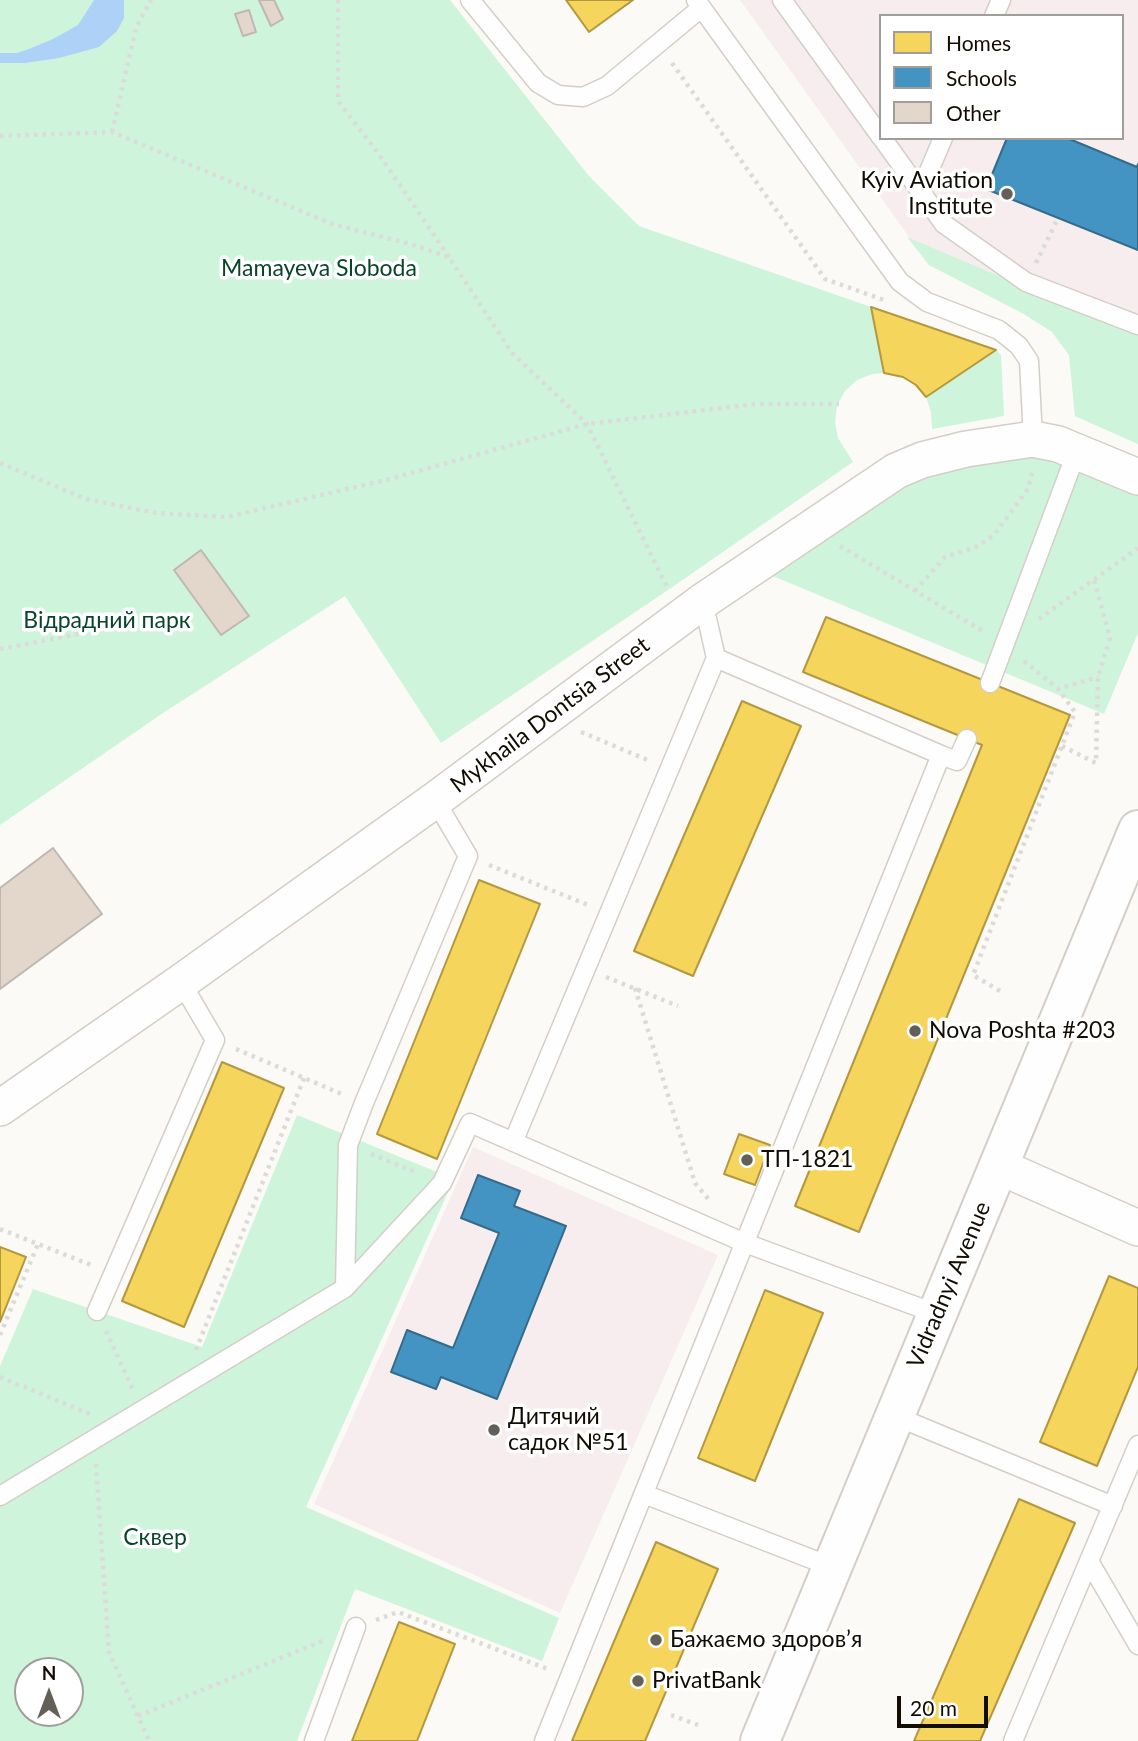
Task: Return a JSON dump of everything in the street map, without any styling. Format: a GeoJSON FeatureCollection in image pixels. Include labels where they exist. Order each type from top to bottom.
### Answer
{"type":"FeatureCollection","features":[{"type":"Feature","properties":{"kind":"main road","name":"Vidradnyi Avenue"},"geometry":{"type":"LineString","coordinates":[[760,1741],[1138,830]]}},
{"type":"Feature","properties":{"kind":"street","name":"Mykhaila Dontsia Street"},"geometry":{"type":"LineString","coordinates":[[0,1108],[435,800],[703,601],[896,471],[922,460],[966,449],[1033,454],[1058,443],[1138,477]]}},
{"type":"Feature","properties":{"kind":"street"},"geometry":{"type":"LineString","coordinates":[[998,1166],[1138,1228]]}},
{"type":"Feature","properties":{"kind":"lane"},"geometry":{"type":"LineString","coordinates":[[470,0],[538,83],[558,95],[583,97],[607,86],[699,4],[900,282],[927,302],[999,330],[1019,346],[1028,360],[1033,454]]}},
{"type":"Feature","properties":{"kind":"lane"},"geometry":{"type":"LineString","coordinates":[[782,0],[879,134]]}},
{"type":"Feature","properties":{"kind":"lane"},"geometry":{"type":"LineString","coordinates":[[883,140],[944,224],[1026,282],[1138,325]]}},
{"type":"Feature","properties":{"kind":"lane"},"geometry":{"type":"LineString","coordinates":[[920,191],[942,140]]}},
{"type":"Feature","properties":{"kind":"lane"},"geometry":{"type":"LineString","coordinates":[[990,683],[1077,451]]}},
{"type":"Feature","properties":{"kind":"lane"},"geometry":{"type":"LineString","coordinates":[[514,1140],[716,658],[703,601]]}},
{"type":"Feature","properties":{"kind":"lane"},"geometry":{"type":"LineString","coordinates":[[716,658],[957,761],[967,738]]}},
{"type":"Feature","properties":{"kind":"lane"},"geometry":{"type":"LineString","coordinates":[[544,1741],[941,755]]}},
{"type":"Feature","properties":{"kind":"lane"},"geometry":{"type":"LineString","coordinates":[[345,1288],[348,1145],[468,856],[435,800]]}},
{"type":"Feature","properties":{"kind":"lane"},"geometry":{"type":"LineString","coordinates":[[97,1311],[215,1040],[181,982]]}},
{"type":"Feature","properties":{"kind":"lane"},"geometry":{"type":"LineString","coordinates":[[0,1496],[345,1288],[442,1183],[470,1123],[745,1243],[937,1314]]}},
{"type":"Feature","properties":{"kind":"lane"},"geometry":{"type":"LineString","coordinates":[[895,1416],[1112,1506]]}},
{"type":"Feature","properties":{"kind":"lane"},"geometry":{"type":"LineString","coordinates":[[1013,1741],[1138,1446]]}},
{"type":"Feature","properties":{"kind":"lane"},"geometry":{"type":"LineString","coordinates":[[644,1494],[832,1567]]}},
{"type":"Feature","properties":{"kind":"lane"},"geometry":{"type":"LineString","coordinates":[[1089,1561],[1138,1645]]}},
{"type":"Feature","properties":{"kind":"lane"},"geometry":{"type":"LineString","coordinates":[[314,1741],[356,1627]]}},
{"type":"Feature","properties":{"kind":"path"},"geometry":{"type":"LineString","coordinates":[[111,132],[136,27],[151,0]]}},
{"type":"Feature","properties":{"kind":"path"},"geometry":{"type":"LineString","coordinates":[[338,0],[338,102],[378,153],[512,354],[587,424],[668,590]]}},
{"type":"Feature","properties":{"kind":"path"},"geometry":{"type":"LineString","coordinates":[[658,43],[825,279],[890,303]]}},
{"type":"Feature","properties":{"kind":"path"},"geometry":{"type":"LineString","coordinates":[[0,136],[111,132],[332,224],[449,257]]}},
{"type":"Feature","properties":{"kind":"path"},"geometry":{"type":"LineString","coordinates":[[1026,282],[1058,218]]}},
{"type":"Feature","properties":{"kind":"path"},"geometry":{"type":"LineString","coordinates":[[0,463],[86,499],[156,513],[227,517],[386,481],[587,424],[755,404],[839,404]]}},
{"type":"Feature","properties":{"kind":"path"},"geometry":{"type":"LineString","coordinates":[[915,591],[946,557],[976,547],[994,535],[1028,489],[1033,454]]}},
{"type":"Feature","properties":{"kind":"path"},"geometry":{"type":"LineString","coordinates":[[838,545],[1004,644],[1058,689],[1075,712],[973,975],[1000,991]]}},
{"type":"Feature","properties":{"kind":"path"},"geometry":{"type":"LineString","coordinates":[[1004,644],[1138,548]]}},
{"type":"Feature","properties":{"kind":"path"},"geometry":{"type":"LineString","coordinates":[[1062,746],[1096,763],[1098,677],[1110,638],[1094,580]]}},
{"type":"Feature","properties":{"kind":"path"},"geometry":{"type":"LineString","coordinates":[[0,649],[168,617]]}},
{"type":"Feature","properties":{"kind":"path"},"geometry":{"type":"LineString","coordinates":[[1058,689],[1098,677]]}},
{"type":"Feature","properties":{"kind":"path"},"geometry":{"type":"LineString","coordinates":[[574,729],[669,769]]}},
{"type":"Feature","properties":{"kind":"path"},"geometry":{"type":"LineString","coordinates":[[468,856],[609,913]]}},
{"type":"Feature","properties":{"kind":"path"},"geometry":{"type":"LineString","coordinates":[[586,969],[678,1006]]}},
{"type":"Feature","properties":{"kind":"path"},"geometry":{"type":"LineString","coordinates":[[635,988],[695,1183],[712,1203]]}},
{"type":"Feature","properties":{"kind":"path"},"geometry":{"type":"LineString","coordinates":[[215,1040],[364,1103]]}},
{"type":"Feature","properties":{"kind":"path"},"geometry":{"type":"LineString","coordinates":[[182,1386],[304,1078]]}},
{"type":"Feature","properties":{"kind":"path"},"geometry":{"type":"LineString","coordinates":[[348,1145],[442,1183]]}},
{"type":"Feature","properties":{"kind":"path"},"geometry":{"type":"LineString","coordinates":[[0,1229],[112,1273]]}},
{"type":"Feature","properties":{"kind":"path"},"geometry":{"type":"LineString","coordinates":[[0,1335],[38,1244]]}},
{"type":"Feature","properties":{"kind":"path"},"geometry":{"type":"LineString","coordinates":[[97,1311],[142,1410]]}},
{"type":"Feature","properties":{"kind":"path"},"geometry":{"type":"LineString","coordinates":[[0,1377],[117,1425]]}},
{"type":"Feature","properties":{"kind":"path"},"geometry":{"type":"LineString","coordinates":[[95,1438],[109,1652],[149,1741]]}},
{"type":"Feature","properties":{"kind":"path"},"geometry":{"type":"LineString","coordinates":[[700,1635],[731,1646]]}},
{"type":"Feature","properties":{"kind":"path"},"geometry":{"type":"LineString","coordinates":[[671,1715],[698,1725]]}},
{"type":"Feature","properties":{"kind":"shaded area","name":"Kyiv Aviation Institute"},"geometry":{"type":"Polygon","coordinates":[[[740,0],[1138,0],[1138,444],[1075,416],[1069,355],[1052,332],[1024,314],[929,265],[740,0]]]}},
{"type":"Feature","properties":{"kind":"shaded area","name":"Дитячий садок №51"},"geometry":{"type":"Polygon","coordinates":[[[473,1147],[718,1255],[560,1613],[314,1504],[473,1147]]]}},
{"type":"Feature","properties":{"kind":"green space","name":"Mamayeva Sloboda"},"geometry":{"type":"Polygon","coordinates":[[[0,0],[450,0],[589,176],[639,226],[871,307],[884,373],[857,380],[845,391],[837,406],[835,422],[838,438],[853,462],[441,743],[345,596],[163,713],[0,825],[0,0]]]}},
{"type":"Feature","properties":{"kind":"green space"},"geometry":{"type":"Polygon","coordinates":[[[907,237],[1138,335],[1138,444],[1075,416],[1069,355],[1052,332],[1024,314],[929,265],[907,237]]]}},
{"type":"Feature","properties":{"kind":"green space"},"geometry":{"type":"Polygon","coordinates":[[[996,350],[1001,355],[1004,416],[932,429],[931,412],[926,397],[996,350]]]}},
{"type":"Feature","properties":{"kind":"green space"},"geometry":{"type":"Polygon","coordinates":[[[1038,450],[1138,486],[1138,633],[1104,714],[763,572],[899,477],[1038,450]]]}},
{"type":"Feature","properties":{"kind":"green space","name":"Сквер"},"geometry":{"type":"Polygon","coordinates":[[[297,1115],[454,1179],[306,1507],[559,1618],[542,1661],[355,1589],[297,1741],[0,1741],[0,1366],[33,1289],[202,1347],[297,1115]]]}},
{"type":"Feature","properties":{"kind":"water"},"geometry":{"type":"Polygon","coordinates":[[[94,0],[124,0],[124,18],[117,31],[99,47],[59,58],[25,63],[0,63],[0,53],[17,53],[29,49],[78,25],[94,0]]]}},
{"type":"Feature","properties":{"kind":"building: Homes"},"geometry":{"type":"Polygon","coordinates":[[[566,0],[633,0],[589,32],[566,0]]]}},
{"type":"Feature","properties":{"kind":"building: Homes"},"geometry":{"type":"Polygon","coordinates":[[[871,307],[996,350],[926,397],[916,385],[903,377],[884,373],[871,307]]]}},
{"type":"Feature","properties":{"kind":"building: Homes"},"geometry":{"type":"Polygon","coordinates":[[[826,617],[1070,715],[859,1232],[795,1206],[982,745],[803,672],[826,617]]]}},
{"type":"Feature","properties":{"kind":"building: Homes"},"geometry":{"type":"Polygon","coordinates":[[[742,701],[801,726],[693,976],[634,951],[742,701]]]}},
{"type":"Feature","properties":{"kind":"building: Homes"},"geometry":{"type":"Polygon","coordinates":[[[479,880],[540,904],[437,1159],[377,1134],[479,880]]]}},
{"type":"Feature","properties":{"kind":"building: Homes"},"geometry":{"type":"Polygon","coordinates":[[[222,1062],[284,1088],[184,1327],[122,1301],[222,1062]]]}},
{"type":"Feature","properties":{"kind":"building: Homes","name":"ТП-1821"},"geometry":{"type":"Polygon","coordinates":[[[739,1134],[770,1145],[755,1185],[724,1174],[739,1134]]]}},
{"type":"Feature","properties":{"kind":"building: Homes"},"geometry":{"type":"Polygon","coordinates":[[[0,1247],[26,1257],[0,1322],[0,1247]]]}},
{"type":"Feature","properties":{"kind":"building: Homes"},"geometry":{"type":"Polygon","coordinates":[[[1109,1276],[1138,1288],[1138,1367],[1097,1466],[1040,1442],[1109,1276]]]}},
{"type":"Feature","properties":{"kind":"building: Homes"},"geometry":{"type":"Polygon","coordinates":[[[765,1290],[823,1313],[755,1481],[698,1458],[765,1290]]]}},
{"type":"Feature","properties":{"kind":"building: Homes"},"geometry":{"type":"Polygon","coordinates":[[[1019,1499],[1075,1523],[980,1741],[914,1741],[1019,1499]]]}},
{"type":"Feature","properties":{"kind":"building: Homes"},"geometry":{"type":"Polygon","coordinates":[[[656,1542],[718,1569],[645,1741],[572,1741],[656,1542]]]}},
{"type":"Feature","properties":{"kind":"building: Homes"},"geometry":{"type":"Polygon","coordinates":[[[399,1622],[455,1644],[417,1741],[352,1741],[399,1622]]]}},
{"type":"Feature","properties":{"kind":"building: Schools"},"geometry":{"type":"Polygon","coordinates":[[[1006,140],[1072,140],[1137,167],[1138,164],[1138,250],[986,189],[1006,140]]]}},
{"type":"Feature","properties":{"kind":"building: Schools"},"geometry":{"type":"Polygon","coordinates":[[[478,1175],[520,1191],[514,1206],[566,1226],[497,1399],[441,1377],[436,1389],[391,1372],[407,1330],[453,1348],[499,1233],[461,1218],[478,1175]]]}},
{"type":"Feature","properties":{"kind":"building: Other"},"geometry":{"type":"Polygon","coordinates":[[[259,0],[274,0],[283,19],[271,26],[259,0]]]}},
{"type":"Feature","properties":{"kind":"building: Other"},"geometry":{"type":"Polygon","coordinates":[[[249,10],[256,32],[243,36],[235,14],[249,10]]]}},
{"type":"Feature","properties":{"kind":"building: Other"},"geometry":{"type":"Polygon","coordinates":[[[201,550],[249,616],[221,635],[174,570],[201,550]]]}},
{"type":"Feature","properties":{"kind":"building: Other"},"geometry":{"type":"Polygon","coordinates":[[[53,848],[102,914],[0,989],[0,888],[53,848]]]}},
{"type":"Feature","properties":{"kind":"place","name":"Kyiv Aviation Institute"},"geometry":{"type":"Point","coordinates":[1007,194]}},
{"type":"Feature","properties":{"kind":"place","name":"Nova Poshta #203"},"geometry":{"type":"Point","coordinates":[915,1031]}},
{"type":"Feature","properties":{"kind":"place","name":"ТП-1821"},"geometry":{"type":"Point","coordinates":[747,1160]}},
{"type":"Feature","properties":{"kind":"place","name":"Дитячий садок №51"},"geometry":{"type":"Point","coordinates":[494,1430]}},
{"type":"Feature","properties":{"kind":"place","name":"Бажаємо здоровʼя"},"geometry":{"type":"Point","coordinates":[656,1640]}},
{"type":"Feature","properties":{"kind":"place","name":"PrivatBank"},"geometry":{"type":"Point","coordinates":[638,1681]}},
{"type":"Feature","properties":{"kind":"park label","name":"Відрадний парк"},"geometry":{"type":"Point","coordinates":[107,621]}}]}
